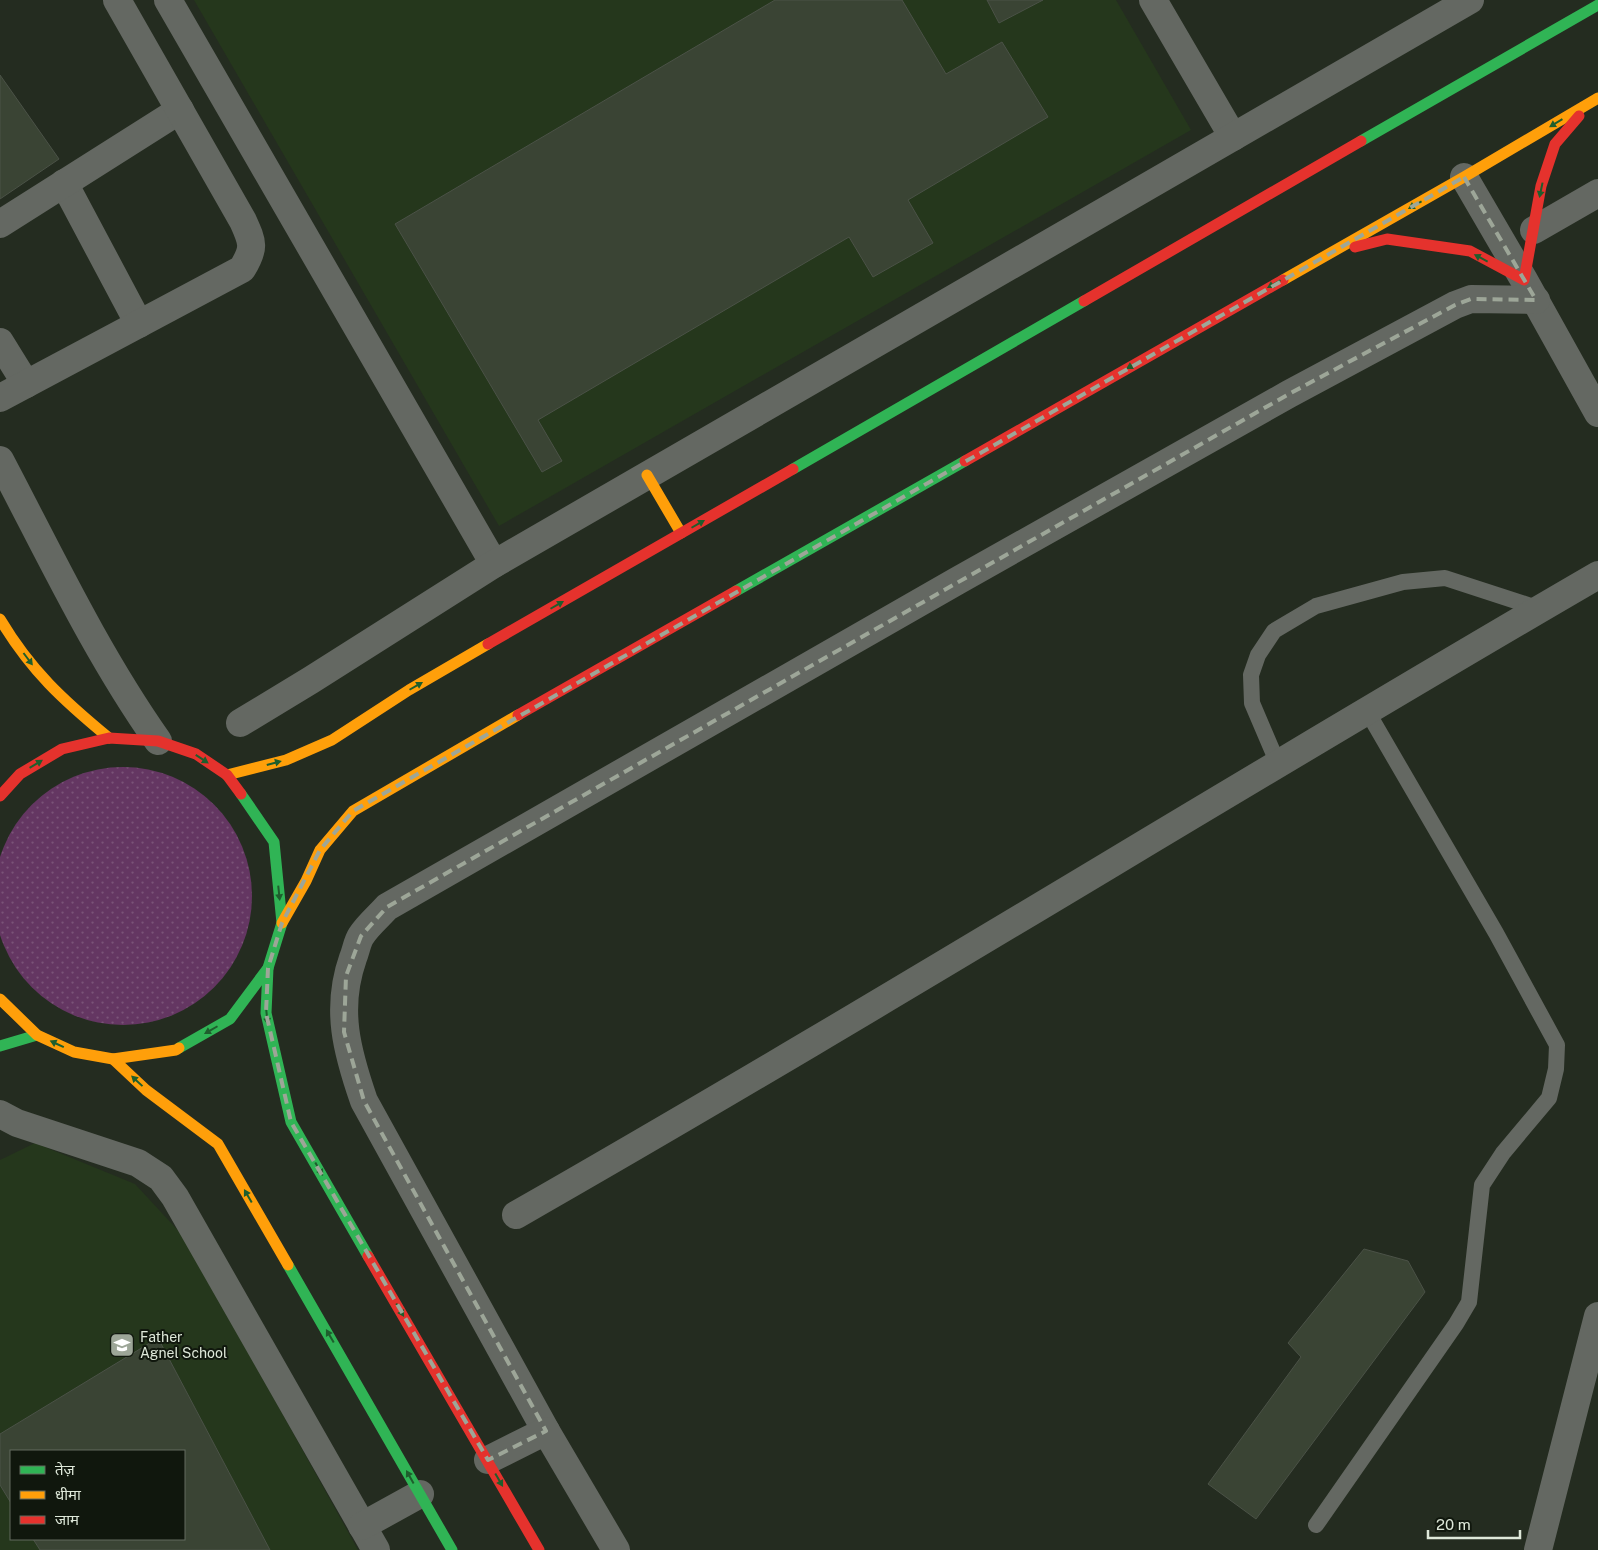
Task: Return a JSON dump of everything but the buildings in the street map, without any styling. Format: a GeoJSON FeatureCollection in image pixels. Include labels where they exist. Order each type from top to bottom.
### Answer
{"type":"FeatureCollection","features":[{"type":"Feature","properties":{"kind":"street"},"geometry":{"type":"LineString","coordinates":[[0,398],[242,269],[251,254],[252,239],[243,221],[117,0]]}},
{"type":"Feature","properties":{"kind":"street"},"geometry":{"type":"LineString","coordinates":[[168,0],[494,564]]}},
{"type":"Feature","properties":{"kind":"street"},"geometry":{"type":"LineString","coordinates":[[1153,0],[1233,137]]}},
{"type":"Feature","properties":{"kind":"street"},"geometry":{"type":"LineString","coordinates":[[240,723],[494,564],[1470,0]]}},
{"type":"Feature","properties":{"kind":"street"},"geometry":{"type":"LineString","coordinates":[[226,775],[286,760],[332,740],[409,690],[1598,5]]}},
{"type":"Feature","properties":{"kind":"street"},"geometry":{"type":"LineString","coordinates":[[539,1550],[291,1122],[266,1013],[268,968],[282,924],[306,881],[320,850],[353,811],[451,753],[1464,177],[1594,101]]}},
{"type":"Feature","properties":{"kind":"street"},"geometry":{"type":"LineString","coordinates":[[1530,290],[1534,230],[1542,186],[1556,144],[1594,101]]}},
{"type":"Feature","properties":{"kind":"street"},"geometry":{"type":"LineString","coordinates":[[0,224],[180,110]]}},
{"type":"Feature","properties":{"kind":"street"},"geometry":{"type":"LineString","coordinates":[[1464,177],[1530,290],[1598,413]]}},
{"type":"Feature","properties":{"kind":"street"},"geometry":{"type":"LineString","coordinates":[[64,183],[139,324]]}},
{"type":"Feature","properties":{"kind":"street"},"geometry":{"type":"LineString","coordinates":[[1534,230],[1598,193]]}},
{"type":"Feature","properties":{"kind":"street"},"geometry":{"type":"LineString","coordinates":[[1326,255],[1387,239],[1470,251],[1530,290]]}},
{"type":"Feature","properties":{"kind":"street"},"geometry":{"type":"LineString","coordinates":[[616,1550],[546,1430],[364,1101],[352,1066],[344,1032],[343,1004],[346,976],[361,936],[387,907],[1289,394],[1455,305],[1472,300],[1530,290]]}},
{"type":"Feature","properties":{"kind":"street"},"geometry":{"type":"LineString","coordinates":[[0,342],[26,384]]}},
{"type":"Feature","properties":{"kind":"street"},"geometry":{"type":"LineString","coordinates":[[0,460],[104,658],[129,700],[158,741]]}},
{"type":"Feature","properties":{"kind":"street"},"geometry":{"type":"LineString","coordinates":[[647,475],[681,533]]}},
{"type":"Feature","properties":{"kind":"street"},"geometry":{"type":"LineString","coordinates":[[516,1215],[677,1123],[1598,575]]}},
{"type":"Feature","properties":{"kind":"street"},"geometry":{"type":"LineString","coordinates":[[0,619],[52,689],[109,738]]}},
{"type":"Feature","properties":{"kind":"street"},"geometry":{"type":"LineString","coordinates":[[0,796],[20,774],[62,749],[109,738],[158,741],[196,754],[226,775],[274,842],[282,924]]}},
{"type":"Feature","properties":{"kind":"street"},"geometry":{"type":"LineString","coordinates":[[0,999],[37,1035],[74,1052],[113,1059],[176,1050],[230,1019],[268,968]]}},
{"type":"Feature","properties":{"kind":"street"},"geometry":{"type":"LineString","coordinates":[[0,1046],[37,1035]]}},
{"type":"Feature","properties":{"kind":"street"},"geometry":{"type":"LineString","coordinates":[[113,1059],[146,1090],[218,1144],[452,1550]]}},
{"type":"Feature","properties":{"kind":"street"},"geometry":{"type":"LineString","coordinates":[[6,1123],[138,1162],[161,1178],[175,1197],[376,1550]]}},
{"type":"Feature","properties":{"kind":"street"},"geometry":{"type":"LineString","coordinates":[[1538,1550],[1598,1316]]}},
{"type":"Feature","properties":{"kind":"street"},"geometry":{"type":"LineString","coordinates":[[488,1460],[546,1430]]}},
{"type":"Feature","properties":{"kind":"street"},"geometry":{"type":"LineString","coordinates":[[362,1526],[420,1494]]}},
{"type":"Feature","properties":{"kind":"lane"},"geometry":{"type":"LineString","coordinates":[[1278,764],[1252,703],[1251,676],[1258,656],[1274,631],[1316,606],[1402,582],[1445,578],[1540,609]]}},
{"type":"Feature","properties":{"kind":"lane"},"geometry":{"type":"LineString","coordinates":[[1316,1524],[1456,1324],[1469,1302],[1482,1186],[1504,1153],[1549,1098],[1556,1069],[1557,1045],[1496,934],[1367,711]]}},
{"type":"Feature","properties":{"kind":"highlighted area"},"geometry":{"type":"Polygon","coordinates":[[[1464,177],[1536,300],[1471,299],[1455,305],[1289,394],[387,907],[361,936],[346,976],[344,1032],[364,1101],[546,1431],[488,1460],[291,1122],[270,1035],[266,1013],[268,968],[282,923],[320,850],[353,811],[1464,177]]]}},
{"type":"Feature","properties":{"kind":"shaded area"},"geometry":{"type":"Polygon","coordinates":[[[194,0],[1116,0],[1191,130],[499,526],[194,0]]]}},
{"type":"Feature","properties":{"kind":"shaded area"},"geometry":{"type":"Polygon","coordinates":[[[136,767],[161,772],[184,782],[205,796],[223,814],[237,835],[247,858],[252,883],[252,909],[247,934],[237,957],[223,978],[205,996],[184,1010],[161,1020],[148,1023],[110,1025],[85,1020],[62,1010],[41,996],[23,978],[9,957],[-1,934],[-1,858],[9,835],[23,814],[41,796],[62,782],[85,772],[98,769],[136,767]]]}},
{"type":"Feature","properties":{"kind":"shaded area","name":"Father Agnel School"},"geometry":{"type":"Polygon","coordinates":[[[35,1143],[135,1184],[185,1238],[358,1550],[0,1550],[0,1160],[35,1143]]]}},
{"type":"Feature","properties":{"kind":"traffic: fast"},"geometry":{"type":"LineString","coordinates":[[1361,141],[1598,5]]}},
{"type":"Feature","properties":{"kind":"traffic: fast"},"geometry":{"type":"LineString","coordinates":[[793,469],[1084,301]]}},
{"type":"Feature","properties":{"kind":"traffic: fast"},"geometry":{"type":"LineString","coordinates":[[736,591],[965,461]]}},
{"type":"Feature","properties":{"kind":"traffic: fast"},"geometry":{"type":"LineString","coordinates":[[179,1048],[230,1019],[268,968],[282,923],[274,842],[241,794]]}},
{"type":"Feature","properties":{"kind":"traffic: fast"},"geometry":{"type":"LineString","coordinates":[[268,968],[266,1013],[291,1122],[368,1256]]}},
{"type":"Feature","properties":{"kind":"traffic: fast"},"geometry":{"type":"LineString","coordinates":[[0,1046],[37,1035]]}},
{"type":"Feature","properties":{"kind":"traffic: fast"},"geometry":{"type":"LineString","coordinates":[[288,1265],[452,1550]]}},
{"type":"Feature","properties":{"kind":"traffic: slow"},"geometry":{"type":"LineString","coordinates":[[1283,280],[1598,98]]}},
{"type":"Feature","properties":{"kind":"traffic: slow"},"geometry":{"type":"LineString","coordinates":[[647,475],[681,533]]}},
{"type":"Feature","properties":{"kind":"traffic: slow"},"geometry":{"type":"LineString","coordinates":[[0,619],[24,654],[49,684],[109,738]]}},
{"type":"Feature","properties":{"kind":"traffic: slow"},"geometry":{"type":"LineString","coordinates":[[227,775],[286,760],[332,740],[409,690],[488,644]]}},
{"type":"Feature","properties":{"kind":"traffic: slow"},"geometry":{"type":"LineString","coordinates":[[282,923],[306,881],[320,850],[353,811],[518,715]]}},
{"type":"Feature","properties":{"kind":"traffic: slow"},"geometry":{"type":"LineString","coordinates":[[0,999],[37,1035],[74,1052],[113,1059],[179,1048]]}},
{"type":"Feature","properties":{"kind":"traffic: slow"},"geometry":{"type":"LineString","coordinates":[[113,1059],[146,1090],[218,1144],[288,1265]]}},
{"type":"Feature","properties":{"kind":"traffic: jam"},"geometry":{"type":"LineString","coordinates":[[1355,247],[1387,239],[1470,251],[1524,280],[1541,186],[1555,144],[1579,116]]}},
{"type":"Feature","properties":{"kind":"traffic: jam"},"geometry":{"type":"LineString","coordinates":[[1084,301],[1361,141]]}},
{"type":"Feature","properties":{"kind":"traffic: jam"},"geometry":{"type":"LineString","coordinates":[[965,461],[1283,280]]}},
{"type":"Feature","properties":{"kind":"traffic: jam"},"geometry":{"type":"LineString","coordinates":[[488,644],[793,469]]}},
{"type":"Feature","properties":{"kind":"traffic: jam"},"geometry":{"type":"LineString","coordinates":[[518,715],[736,591]]}},
{"type":"Feature","properties":{"kind":"traffic: jam"},"geometry":{"type":"LineString","coordinates":[[0,796],[20,774],[62,749],[109,738],[158,741],[196,754],[227,775],[241,794]]}},
{"type":"Feature","properties":{"kind":"traffic: jam"},"geometry":{"type":"LineString","coordinates":[[368,1256],[539,1550]]}},
{"type":"Feature","properties":{"kind":"place","name":"Father Agnel School"},"geometry":{"type":"Point","coordinates":[122,1345]}}]}
